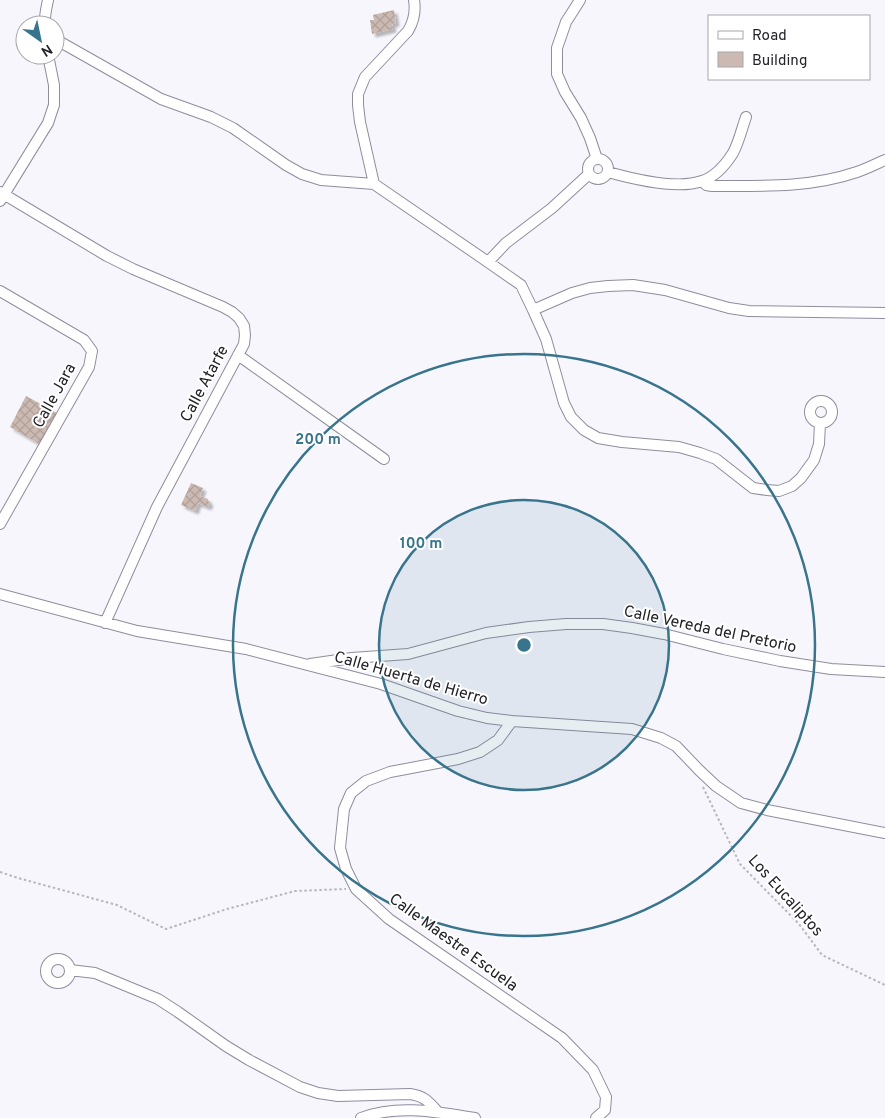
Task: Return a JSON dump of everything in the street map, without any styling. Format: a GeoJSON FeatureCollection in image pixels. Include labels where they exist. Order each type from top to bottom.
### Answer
{"type":"FeatureCollection","features":[{"type":"Feature","properties":{"kind":"street"},"geometry":{"type":"LineString","coordinates":[[45,15],[48,0]]}},
{"type":"Feature","properties":{"kind":"street"},"geometry":{"type":"LineString","coordinates":[[374,184],[360,122],[358,94],[364,77],[408,31],[415,13],[414,0]]}},
{"type":"Feature","properties":{"kind":"street"},"geometry":{"type":"LineString","coordinates":[[580,0],[566,22],[558,48],[557,74],[565,92],[581,118],[597,159]]}},
{"type":"Feature","properties":{"kind":"street"},"geometry":{"type":"LineString","coordinates":[[65,45],[161,99],[211,117],[234,128],[286,165],[302,174],[320,180],[374,184],[521,285],[546,339],[564,403],[571,417],[584,430],[598,438],[679,447],[700,453],[716,459],[753,488],[779,491],[792,486],[801,478],[814,460],[819,444],[820,423]]}},
{"type":"Feature","properties":{"kind":"street"},"geometry":{"type":"LineString","coordinates":[[1,195],[48,123],[54,105],[54,85],[50,65]]}},
{"type":"Feature","properties":{"kind":"street"},"geometry":{"type":"LineString","coordinates":[[608,172],[640,180],[676,185],[703,181],[720,170],[733,152],[746,117]]}},
{"type":"Feature","properties":{"kind":"street"},"geometry":{"type":"LineString","coordinates":[[597,159],[605,161],[608,172],[603,178],[595,179],[589,174],[590,162],[597,159]]}},
{"type":"Feature","properties":{"kind":"street"},"geometry":{"type":"LineString","coordinates":[[703,181],[706,185],[712,186],[786,186],[832,179],[858,172],[885,160]]}},
{"type":"Feature","properties":{"kind":"street"},"geometry":{"type":"LineString","coordinates":[[720,170],[730,186]]}},
{"type":"Feature","properties":{"kind":"street"},"geometry":{"type":"LineString","coordinates":[[488,262],[506,243],[552,208],[589,174]]}},
{"type":"Feature","properties":{"kind":"street","name":"Calle Atarfe"},"geometry":{"type":"LineString","coordinates":[[1,195],[133,269],[223,307],[240,318],[244,326],[244,344],[157,507],[105,623]]}},
{"type":"Feature","properties":{"kind":"street"},"geometry":{"type":"LineString","coordinates":[[533,310],[572,293],[590,288],[633,285],[665,290],[729,308],[750,311],[885,313]]}},
{"type":"Feature","properties":{"kind":"street","name":"Calle Jara"},"geometry":{"type":"LineString","coordinates":[[0,290],[84,340],[92,351],[89,367],[0,524]]}},
{"type":"Feature","properties":{"kind":"street"},"geometry":{"type":"LineString","coordinates":[[238,355],[384,459]]}},
{"type":"Feature","properties":{"kind":"street","name":"Calle Huerta de Hierro"},"geometry":{"type":"LineString","coordinates":[[0,594],[136,631],[246,649],[381,684],[458,711],[487,718],[632,729],[661,738],[676,746],[716,786],[742,803],[766,810],[885,833]]}},
{"type":"Feature","properties":{"kind":"street","name":"Calle Vereda del Pretorio"},"geometry":{"type":"LineString","coordinates":[[306,665],[352,658],[408,654],[486,633],[529,627],[603,624],[664,634],[780,661],[831,669],[885,672]]}},
{"type":"Feature","properties":{"kind":"street"},"geometry":{"type":"LineString","coordinates":[[347,675],[346,668],[352,658]]}},
{"type":"Feature","properties":{"kind":"street","name":"Calle Maestre Escuela"},"geometry":{"type":"LineString","coordinates":[[512,721],[498,740],[480,752],[458,759],[390,772],[366,781],[351,793],[344,809],[340,848],[346,868],[356,889],[389,919],[562,1038],[593,1070],[606,1097],[605,1110],[596,1118]]}},
{"type":"Feature","properties":{"kind":"street"},"geometry":{"type":"LineString","coordinates":[[70,970],[95,973],[158,999],[226,1046],[300,1087],[318,1093],[338,1096],[419,1095],[425,1098],[437,1112]]}},
{"type":"Feature","properties":{"kind":"street"},"geometry":{"type":"LineString","coordinates":[[361,1118],[389,1110],[437,1112],[475,1118]]}},
{"type":"Feature","properties":{"kind":"path","name":"Los Eucaliptos"},"geometry":{"type":"LineString","coordinates":[[703,787],[740,864],[799,924],[822,955],[885,985]]}},
{"type":"Feature","properties":{"kind":"path"},"geometry":{"type":"LineString","coordinates":[[0,872],[117,905],[166,929],[227,909],[295,891],[356,889]]}},
{"type":"Feature","properties":{"kind":"building"},"geometry":{"type":"Polygon","coordinates":[[[394,10],[396,23],[392,24],[393,29],[372,34],[370,20],[374,20],[373,15],[394,10]]]}},
{"type":"Feature","properties":{"kind":"building"},"geometry":{"type":"Polygon","coordinates":[[[26,396],[57,413],[39,444],[10,427],[26,396]]]}},
{"type":"Feature","properties":{"kind":"building"},"geometry":{"type":"Polygon","coordinates":[[[191,483],[203,488],[200,496],[208,499],[210,502],[208,507],[198,503],[195,511],[181,505],[191,483]]]}}]}
